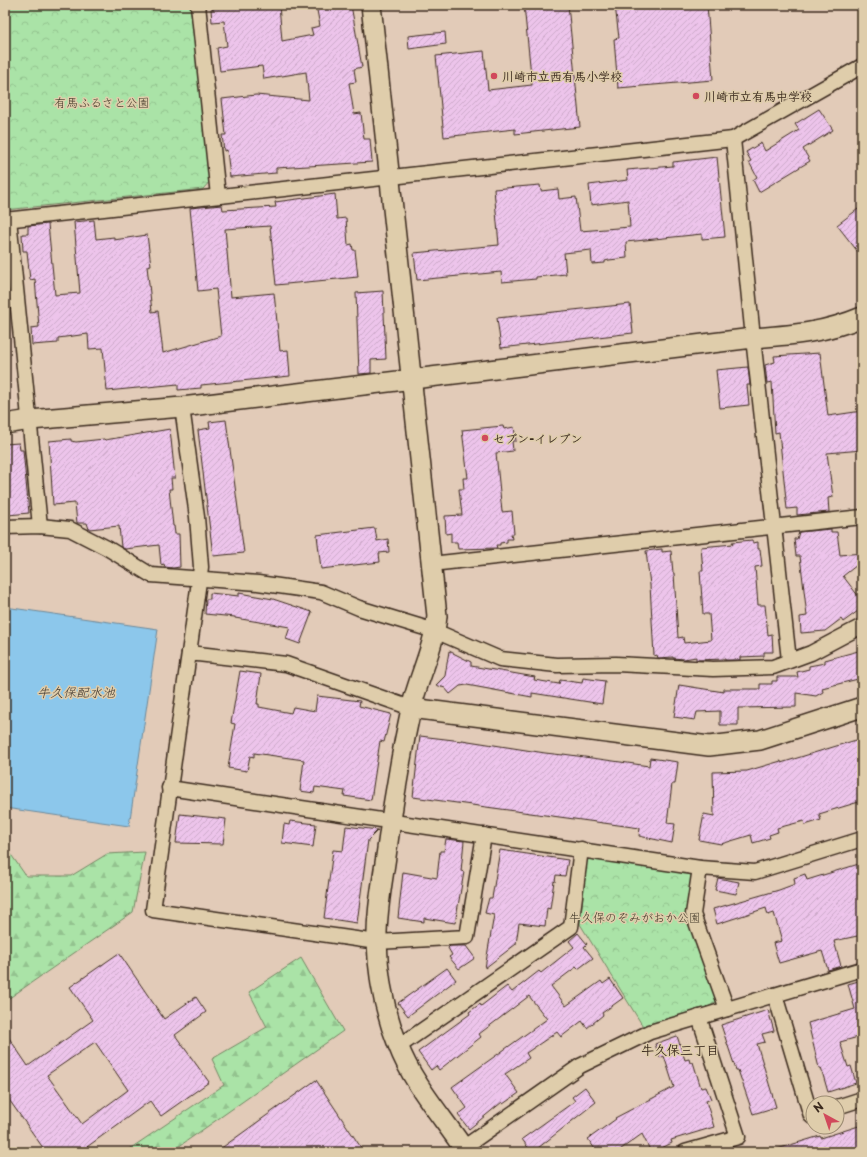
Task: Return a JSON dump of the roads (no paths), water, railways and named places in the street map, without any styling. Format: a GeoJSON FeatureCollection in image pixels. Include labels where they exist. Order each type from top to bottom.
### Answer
{"type":"FeatureCollection","features":[{"type":"Feature","properties":{"kind":"street"},"geometry":{"type":"LineString","coordinates":[[198,5],[218,196]]}},
{"type":"Feature","properties":{"kind":"street"},"geometry":{"type":"LineString","coordinates":[[371,5],[437,616],[436,631],[411,708],[391,821],[377,942],[383,995],[389,1022],[398,1047],[420,1086],[465,1150],[580,1066],[650,1032],[862,968]]}},
{"type":"Feature","properties":{"kind":"street"},"geometry":{"type":"LineString","coordinates":[[40,526],[30,420],[7,220],[733,139],[862,66]]}},
{"type":"Feature","properties":{"kind":"street"},"geometry":{"type":"LineString","coordinates":[[733,139],[753,338],[789,660]]}},
{"type":"Feature","properties":{"kind":"street"},"geometry":{"type":"LineString","coordinates":[[5,424],[30,420],[182,407],[753,338],[812,333],[840,327],[862,317]]}},
{"type":"Feature","properties":{"kind":"street"},"geometry":{"type":"LineString","coordinates":[[182,407],[197,517],[201,578],[153,910],[377,942],[467,937],[484,835]]}},
{"type":"Feature","properties":{"kind":"street"},"geometry":{"type":"LineString","coordinates":[[431,564],[862,517]]}},
{"type":"Feature","properties":{"kind":"street"},"geometry":{"type":"LineString","coordinates":[[5,527],[40,526],[70,529],[107,548],[151,574],[258,583],[321,592],[359,608],[436,631],[500,659],[557,664],[616,664],[713,669],[773,667],[810,653],[862,626]]}},
{"type":"Feature","properties":{"kind":"street"},"geometry":{"type":"LineString","coordinates":[[189,653],[286,664],[411,708],[709,746],[760,740],[862,707]]}},
{"type":"Feature","properties":{"kind":"street"},"geometry":{"type":"LineString","coordinates":[[170,788],[700,868],[755,872],[862,839]]}},
{"type":"Feature","properties":{"kind":"street"},"geometry":{"type":"LineString","coordinates":[[398,1047],[571,927],[581,849]]}},
{"type":"Feature","properties":{"kind":"street"},"geometry":{"type":"LineString","coordinates":[[700,868],[694,914],[727,1009]]}},
{"type":"Feature","properties":{"kind":"street"},"geometry":{"type":"LineString","coordinates":[[775,995],[805,1096]]}},
{"type":"Feature","properties":{"kind":"street"},"geometry":{"type":"LineString","coordinates":[[685,1152],[738,1137],[699,1018]]}},
{"type":"Feature","properties":{"kind":"street"},"geometry":{"type":"LineString","coordinates":[[845,1104],[862,1099]]}},
{"type":"Feature","properties":{"kind":"water","name":"牛久保配水池"},"geometry":{"type":"Polygon","coordinates":[[[5,607],[158,629],[129,826],[5,808],[5,607]]]}},
{"type":"Feature","properties":{"kind":"place","name":"川崎市立西有馬小学校"},"geometry":{"type":"Point","coordinates":[494,76]}},
{"type":"Feature","properties":{"kind":"place","name":"川崎市立有馬中学校"},"geometry":{"type":"Point","coordinates":[696,96]}},
{"type":"Feature","properties":{"kind":"place","name":"セブン-イレブン"},"geometry":{"type":"Point","coordinates":[485,438]}},
{"type":"Feature","properties":{"kind":"district","name":"牛久保三丁目"},"geometry":{"type":"Point","coordinates":[680,1049]}},
{"type":"Feature","properties":{"kind":"park label","name":"有馬ふるさと公園"},"geometry":{"type":"Point","coordinates":[102,102]}},
{"type":"Feature","properties":{"kind":"park label","name":"牛久保のぞみがおか公園"},"geometry":{"type":"Point","coordinates":[635,917]}}]}
